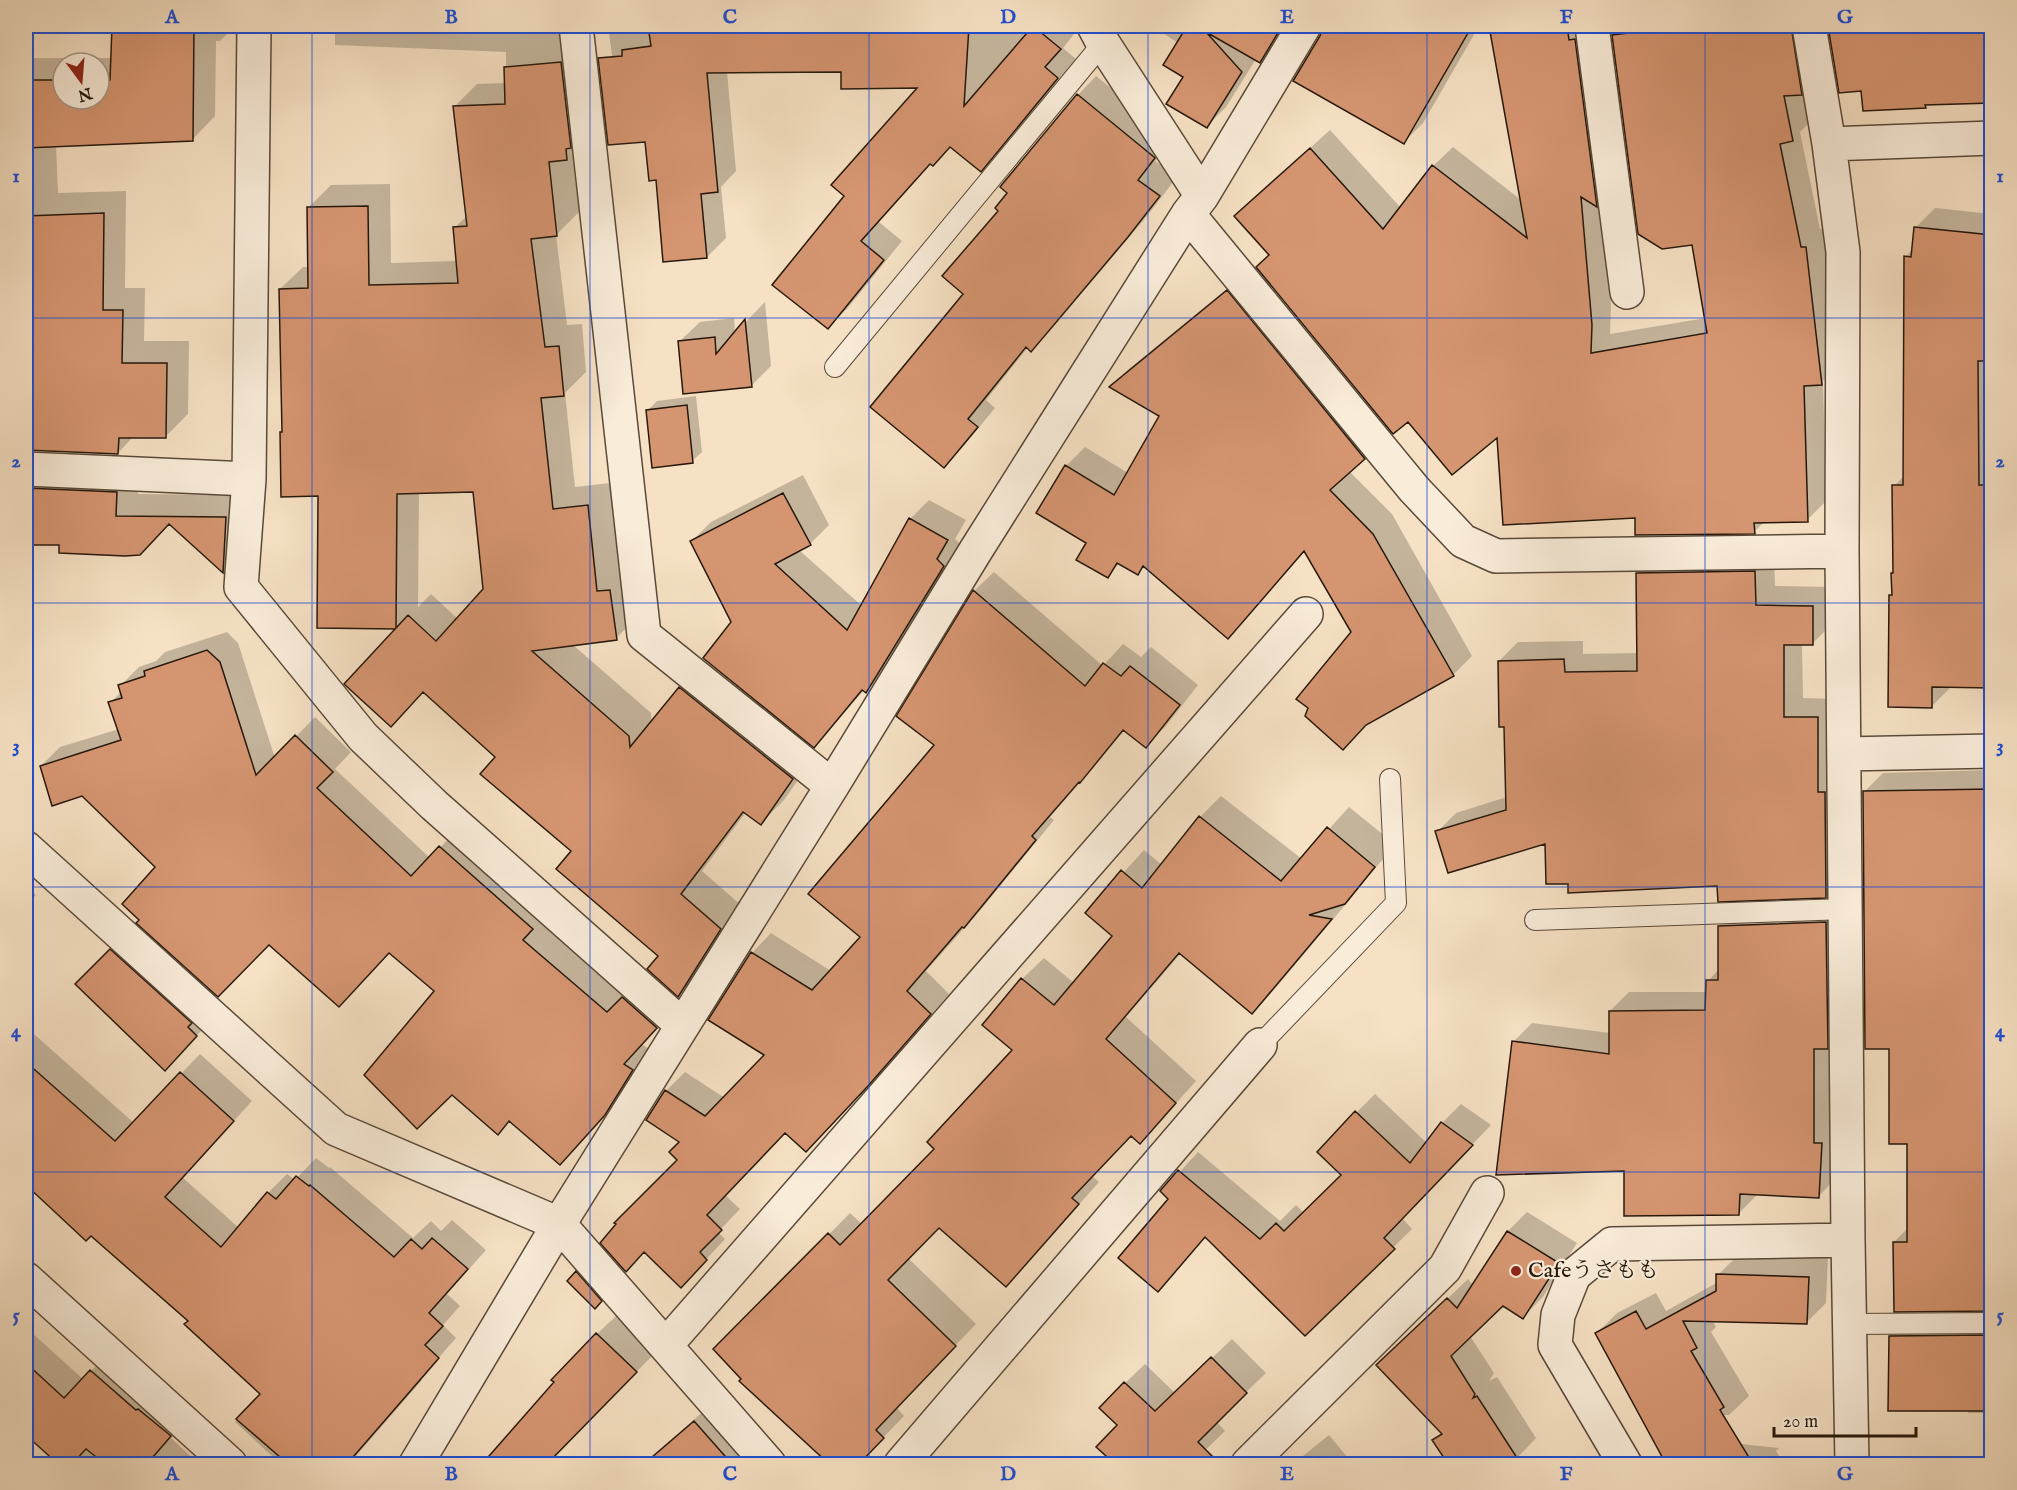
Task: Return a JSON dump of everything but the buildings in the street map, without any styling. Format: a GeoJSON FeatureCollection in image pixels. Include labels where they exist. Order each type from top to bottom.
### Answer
{"type":"FeatureCollection","features":[{"type":"Feature","properties":{"kind":"street"},"geometry":{"type":"LineString","coordinates":[[254,26],[249,479],[241,586],[363,737],[434,805],[682,1025]]}},
{"type":"Feature","properties":{"kind":"street"},"geometry":{"type":"LineString","coordinates":[[576,26],[644,635],[832,786]]}},
{"type":"Feature","properties":{"kind":"street"},"geometry":{"type":"LineString","coordinates":[[416,1464],[559,1224],[976,550],[1195,205],[1304,26]]}},
{"type":"Feature","properties":{"kind":"street"},"geometry":{"type":"LineString","coordinates":[[1592,26],[1626,292]]}},
{"type":"Feature","properties":{"kind":"street"},"geometry":{"type":"LineString","coordinates":[[1809,26],[1844,252],[1842,551],[1852,1464]]}},
{"type":"Feature","properties":{"kind":"street"},"geometry":{"type":"LineString","coordinates":[[1098,34],[1195,205],[1414,489],[1463,541],[1496,556],[1842,551]]}},
{"type":"Feature","properties":{"kind":"street"},"geometry":{"type":"LineString","coordinates":[[1829,144],[1992,138]]}},
{"type":"Feature","properties":{"kind":"street"},"geometry":{"type":"LineString","coordinates":[[26,468],[249,479]]}},
{"type":"Feature","properties":{"kind":"street"},"geometry":{"type":"LineString","coordinates":[[666,1345],[1306,614]]}},
{"type":"Feature","properties":{"kind":"street"},"geometry":{"type":"LineString","coordinates":[[1844,754],[1992,751]]}},
{"type":"Feature","properties":{"kind":"street"},"geometry":{"type":"LineString","coordinates":[[26,848],[336,1129],[559,1224],[666,1345],[727,1419],[769,1464]]}},
{"type":"Feature","properties":{"kind":"street"},"geometry":{"type":"LineString","coordinates":[[901,1464],[1260,1045]]}},
{"type":"Feature","properties":{"kind":"street"},"geometry":{"type":"LineString","coordinates":[[1248,1464],[1445,1268],[1487,1193]]}},
{"type":"Feature","properties":{"kind":"street"},"geometry":{"type":"LineString","coordinates":[[1626,1464],[1555,1345],[1558,1315],[1575,1275],[1612,1244],[1848,1240]]}},
{"type":"Feature","properties":{"kind":"street"},"geometry":{"type":"LineString","coordinates":[[26,1279],[230,1464]]}},
{"type":"Feature","properties":{"kind":"lane"},"geometry":{"type":"LineString","coordinates":[[835,367],[1098,34]]}},
{"type":"Feature","properties":{"kind":"lane"},"geometry":{"type":"LineString","coordinates":[[1260,1045],[1396,903],[1390,779]]}},
{"type":"Feature","properties":{"kind":"lane"},"geometry":{"type":"LineString","coordinates":[[1535,920],[1845,909]]}},
{"type":"Feature","properties":{"kind":"lane"},"geometry":{"type":"LineString","coordinates":[[1850,1324],[1992,1323]]}},
{"type":"Feature","properties":{"kind":"place","name":"Cafeうさもも"},"geometry":{"type":"Point","coordinates":[1516,1271]}}]}
